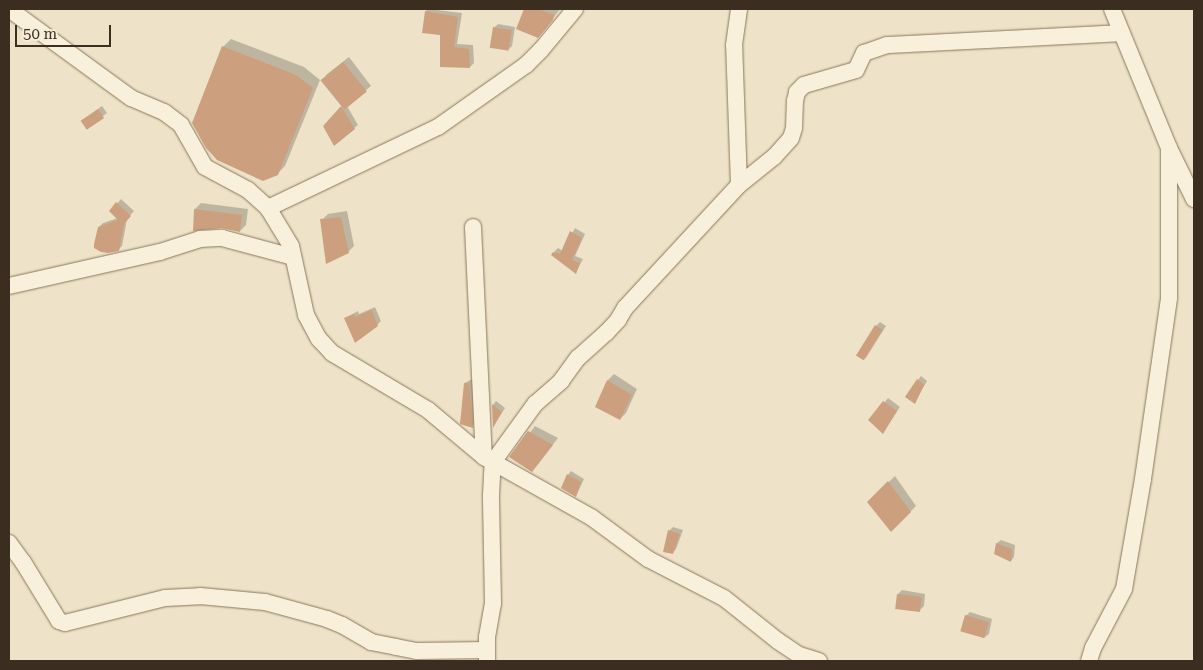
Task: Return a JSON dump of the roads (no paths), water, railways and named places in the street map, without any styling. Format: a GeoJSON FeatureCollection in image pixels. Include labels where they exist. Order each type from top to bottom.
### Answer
{"type":"FeatureCollection","features":[{"type":"Feature","properties":{"kind":"street"},"geometry":{"type":"LineString","coordinates":[[9,9],[131,98],[169,116],[181,125],[205,167],[248,190],[268,208],[291,246],[306,315],[319,339],[332,353],[428,410],[489,460],[591,517],[648,559],[724,598],[778,641],[799,655],[819,661]]}},
{"type":"Feature","properties":{"kind":"street"},"geometry":{"type":"LineString","coordinates":[[268,208],[438,127],[526,65],[575,9]]}},
{"type":"Feature","properties":{"kind":"street"},"geometry":{"type":"LineString","coordinates":[[738,9],[734,45],[739,185]]}},
{"type":"Feature","properties":{"kind":"street"},"geometry":{"type":"LineString","coordinates":[[1112,9],[1169,148],[1194,199]]}},
{"type":"Feature","properties":{"kind":"street"},"geometry":{"type":"LineString","coordinates":[[489,460],[535,404],[561,381],[578,358],[606,333],[618,320],[625,308],[739,185],[774,156],[792,138],[797,92],[804,85],[856,70],[864,53],[872,48],[887,45],[1121,33]]}},
{"type":"Feature","properties":{"kind":"street"},"geometry":{"type":"LineString","coordinates":[[1089,661],[1093,648],[1124,590],[1143,480],[1168,307],[1169,148]]}},
{"type":"Feature","properties":{"kind":"street"},"geometry":{"type":"LineString","coordinates":[[9,543],[23,562],[59,621],[66,623],[164,598],[200,596],[265,602],[342,624],[371,642],[417,651],[487,655],[493,604],[491,495],[473,227]]}},
{"type":"Feature","properties":{"kind":"street"},"geometry":{"type":"LineString","coordinates":[[9,286],[160,252],[200,239],[222,238],[293,257]]}}]}
